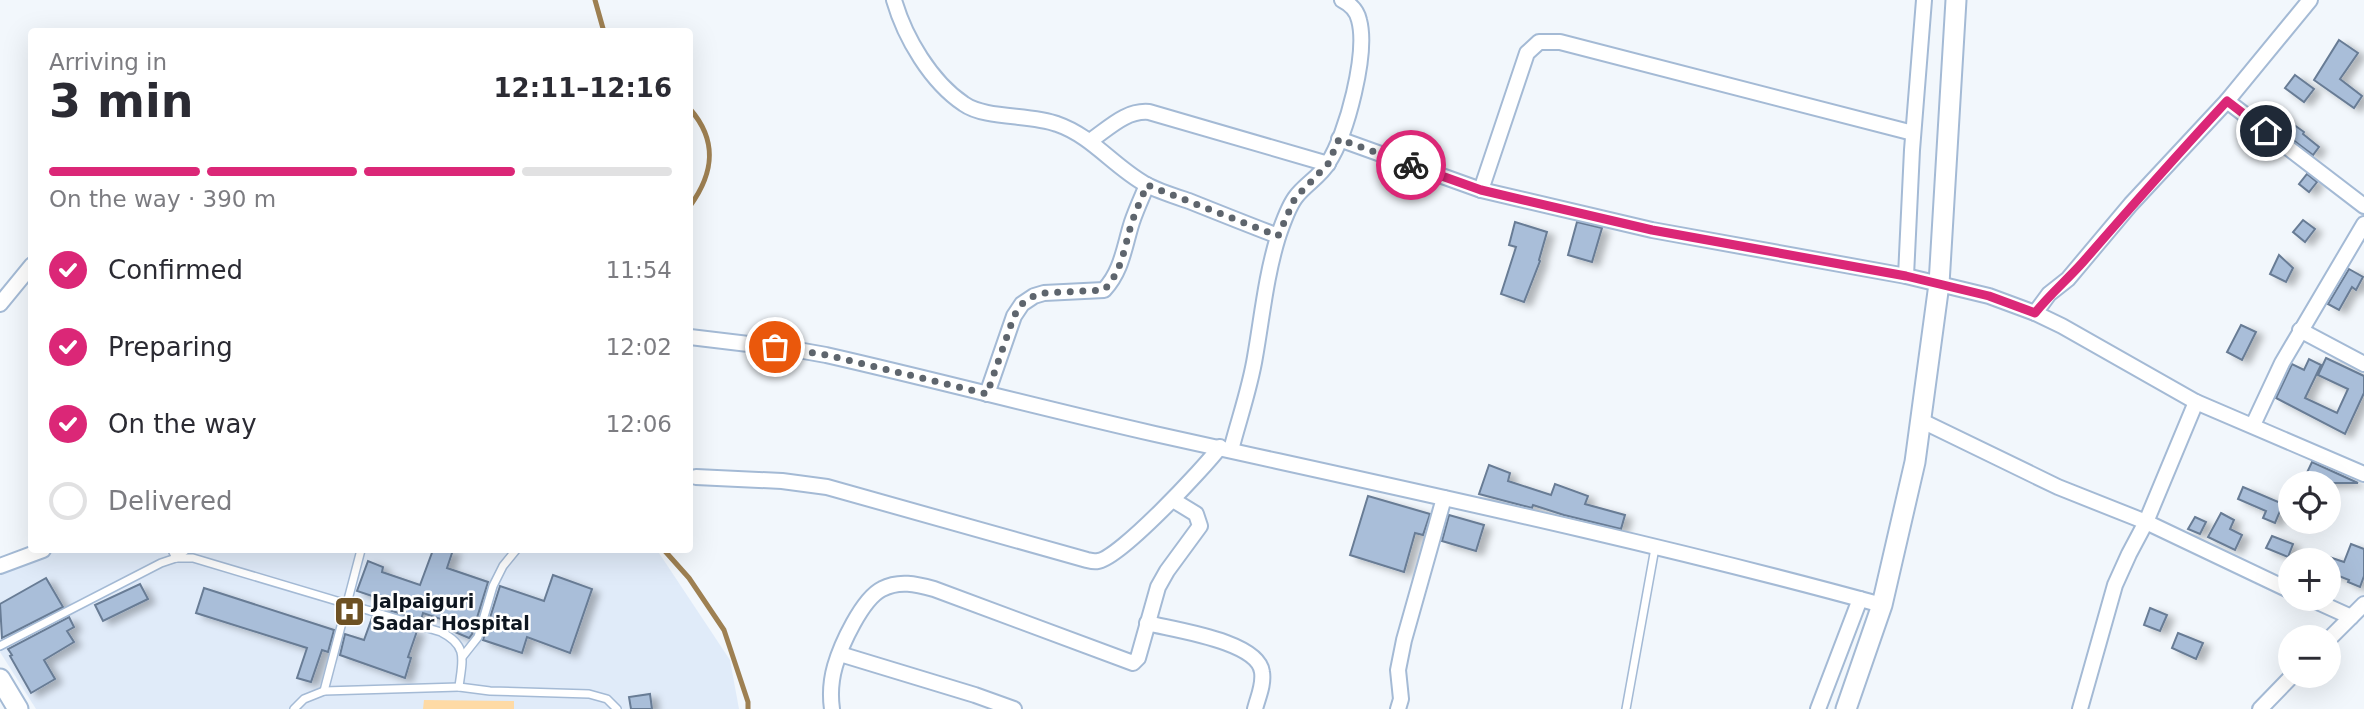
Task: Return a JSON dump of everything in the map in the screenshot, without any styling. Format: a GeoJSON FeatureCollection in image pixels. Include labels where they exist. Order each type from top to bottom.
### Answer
{"type":"FeatureCollection","features":[{"type":"Feature","properties":{"kind":"street"},"geometry":{"type":"LineString","coordinates":[[894,0],[900,19],[916,50],[949,91],[966,106],[1058,124],[1090,141],[1125,172],[1147,185],[1278,236]]}},
{"type":"Feature","properties":{"kind":"street"},"geometry":{"type":"LineString","coordinates":[[696,477],[782,481],[827,487],[1087,560],[1099,562],[1117,550],[1225,449],[1255,360],[1265,289],[1278,236],[1295,198],[1328,164],[1354,91],[1361,38],[1359,19],[1354,10],[1342,0]]}},
{"type":"Feature","properties":{"kind":"street"},"geometry":{"type":"LineString","coordinates":[[1906,276],[1913,133],[1924,0]]}},
{"type":"Feature","properties":{"kind":"street"},"geometry":{"type":"LineString","coordinates":[[1846,709],[1882,605],[1922,421],[1939,284],[1956,0]]}},
{"type":"Feature","properties":{"kind":"street"},"geometry":{"type":"LineString","coordinates":[[2035,313],[2227,101],[2310,0]]}},
{"type":"Feature","properties":{"kind":"street"},"geometry":{"type":"LineString","coordinates":[[1481,190],[1527,52],[1539,42],[1560,43],[1913,133]]}},
{"type":"Feature","properties":{"kind":"street"},"geometry":{"type":"LineString","coordinates":[[2227,101],[2364,206]]}},
{"type":"Feature","properties":{"kind":"street"},"geometry":{"type":"LineString","coordinates":[[1090,141],[1128,115],[1138,111],[1149,112],[1328,164]]}},
{"type":"Feature","properties":{"kind":"street"},"geometry":{"type":"LineString","coordinates":[[1339,139],[1481,190],[1652,230],[1906,276],[1989,296],[2035,313],[2196,402],[2364,474]]}},
{"type":"Feature","properties":{"kind":"street"},"geometry":{"type":"LineString","coordinates":[[987,394],[1014,316],[1022,304],[1044,293],[1104,290],[1111,282],[1119,270],[1132,223],[1147,185]]}},
{"type":"Feature","properties":{"kind":"street"},"geometry":{"type":"LineString","coordinates":[[2253,425],[2300,330],[2364,224]]}},
{"type":"Feature","properties":{"kind":"street"},"geometry":{"type":"LineString","coordinates":[[1,300],[28,270]]}},
{"type":"Feature","properties":{"kind":"street"},"geometry":{"type":"LineString","coordinates":[[2300,330],[2364,364]]}},
{"type":"Feature","properties":{"kind":"street"},"geometry":{"type":"LineString","coordinates":[[693,337],[798,349],[1444,498],[1882,605]]}},
{"type":"Feature","properties":{"kind":"street"},"geometry":{"type":"LineString","coordinates":[[2080,709],[2115,585],[2146,522],[2196,402]]}},
{"type":"Feature","properties":{"kind":"street"},"geometry":{"type":"LineString","coordinates":[[1922,421],[2058,486],[2146,522],[2278,585]]}},
{"type":"Feature","properties":{"kind":"street"},"geometry":{"type":"LineString","coordinates":[[1398,709],[1401,699],[1398,670],[1404,640],[1444,498]]}},
{"type":"Feature","properties":{"kind":"street"},"geometry":{"type":"LineString","coordinates":[[832,709],[832,685],[840,654],[864,604],[884,587],[909,583],[1016,617],[1133,663],[1138,658],[1163,577],[1200,526],[1196,514],[1173,500]]}},
{"type":"Feature","properties":{"kind":"street"},"geometry":{"type":"LineString","coordinates":[[0,566],[35,553]]}},
{"type":"Feature","properties":{"kind":"street"},"geometry":{"type":"LineString","coordinates":[[1818,709],[1860,599]]}},
{"type":"Feature","properties":{"kind":"street"},"geometry":{"type":"LineString","coordinates":[[2341,627],[2364,604]]}},
{"type":"Feature","properties":{"kind":"street"},"geometry":{"type":"LineString","coordinates":[[2338,611],[2351,617]]}},
{"type":"Feature","properties":{"kind":"street"},"geometry":{"type":"LineString","coordinates":[[1147,623],[1232,644],[1249,652],[1262,670],[1262,686],[1255,709]]}},
{"type":"Feature","properties":{"kind":"street"},"geometry":{"type":"LineString","coordinates":[[840,654],[1014,709]]}},
{"type":"Feature","properties":{"kind":"street"},"geometry":{"type":"LineString","coordinates":[[0,679],[19,709]]}},
{"type":"Feature","properties":{"kind":"street"},"geometry":{"type":"LineString","coordinates":[[2260,709],[2280,688]]}},
{"type":"Feature","properties":{"kind":"street"},"geometry":{"type":"LineString","coordinates":[[0,703],[4,709]]}},
{"type":"Feature","properties":{"kind":"lane"},"geometry":{"type":"LineString","coordinates":[[1626,709],[1655,548]]}},
{"type":"Feature","properties":{"kind":"lane"},"geometry":{"type":"LineString","coordinates":[[174,553],[176,558]]}},
{"type":"Feature","properties":{"kind":"lane"},"geometry":{"type":"LineString","coordinates":[[0,646],[182,553]]}},
{"type":"Feature","properties":{"kind":"lane"},"geometry":{"type":"LineString","coordinates":[[324,691],[360,553]]}},
{"type":"Feature","properties":{"kind":"lane"},"geometry":{"type":"LineString","coordinates":[[463,657],[478,637],[493,586],[514,553]]}},
{"type":"Feature","properties":{"kind":"lane"},"geometry":{"type":"LineString","coordinates":[[176,558],[200,559],[441,632],[455,641],[462,652],[459,687]]}},
{"type":"Feature","properties":{"kind":"lane"},"geometry":{"type":"LineString","coordinates":[[294,709],[304,699],[324,691],[459,687],[490,691],[589,694],[607,699],[617,709]]}},
{"type":"Feature","properties":{"kind":"shaded area","name":"Jalpaiguri Sadar Hospital"},"geometry":{"type":"Polygon","coordinates":[[[47,553],[659,553],[730,660],[739,709],[36,709],[0,652],[0,571],[47,553]]]}},
{"type":"Feature","properties":{"kind":"shaded area"},"geometry":{"type":"Polygon","coordinates":[[[424,700],[514,701],[514,709],[423,709],[424,700]]]}},
{"type":"Feature","properties":{"kind":"building"},"geometry":{"type":"Polygon","coordinates":[[[2339,40],[2358,53],[2340,79],[2362,96],[2354,108],[2314,80],[2339,40]]]}},
{"type":"Feature","properties":{"kind":"building"},"geometry":{"type":"Polygon","coordinates":[[[2295,75],[2314,89],[2304,102],[2285,88],[2295,75]]]}},
{"type":"Feature","properties":{"kind":"building"},"geometry":{"type":"Polygon","coordinates":[[[2279,114],[2319,147],[2313,155],[2272,124],[2279,114]]]}},
{"type":"Feature","properties":{"kind":"building"},"geometry":{"type":"Polygon","coordinates":[[[2307,174],[2317,182],[2309,192],[2299,184],[2307,174]]]}},
{"type":"Feature","properties":{"kind":"building"},"geometry":{"type":"Polygon","coordinates":[[[2303,220],[2315,229],[2305,242],[2293,232],[2303,220]]]}},
{"type":"Feature","properties":{"kind":"building"},"geometry":{"type":"Polygon","coordinates":[[[1515,222],[1547,232],[1540,261],[1524,302],[1501,294],[1516,247],[1509,245],[1515,222]]]}},
{"type":"Feature","properties":{"kind":"building"},"geometry":{"type":"Polygon","coordinates":[[[1577,222],[1602,228],[1592,262],[1568,255],[1577,222]]]}},
{"type":"Feature","properties":{"kind":"building"},"geometry":{"type":"Polygon","coordinates":[[[2279,255],[2293,268],[2286,282],[2270,274],[2279,255]]]}},
{"type":"Feature","properties":{"kind":"building"},"geometry":{"type":"Polygon","coordinates":[[[2349,269],[2363,277],[2356,290],[2352,287],[2339,310],[2328,304],[2349,269]]]}},
{"type":"Feature","properties":{"kind":"building"},"geometry":{"type":"Polygon","coordinates":[[[2241,325],[2256,332],[2242,360],[2227,352],[2241,325]]]}},
{"type":"Feature","properties":{"kind":"building"},"geometry":{"type":"Polygon","coordinates":[[[2326,358],[2364,376],[2364,393],[2345,434],[2276,398],[2292,364],[2304,370],[2309,359],[2321,365],[2305,398],[2337,413],[2348,389],[2318,375],[2326,358]]]}},
{"type":"Feature","properties":{"kind":"building"},"geometry":{"type":"Polygon","coordinates":[[[2312,462],[2332,471],[2308,471],[2312,462]]]}},
{"type":"Feature","properties":{"kind":"building"},"geometry":{"type":"Polygon","coordinates":[[[1489,465],[1510,473],[1508,481],[1551,495],[1555,484],[1588,496],[1585,504],[1625,515],[1621,529],[1533,505],[1532,508],[1479,494],[1489,465]]]}},
{"type":"Feature","properties":{"kind":"building"},"geometry":{"type":"Polygon","coordinates":[[[2341,475],[2358,483],[2341,483],[2341,475]]]}},
{"type":"Feature","properties":{"kind":"building"},"geometry":{"type":"Polygon","coordinates":[[[2243,487],[2278,502],[2275,523],[2263,518],[2266,511],[2238,499],[2243,487]]]}},
{"type":"Feature","properties":{"kind":"building"},"geometry":{"type":"Polygon","coordinates":[[[1368,496],[1430,514],[1423,535],[1415,533],[1404,572],[1350,555],[1368,496]]]}},
{"type":"Feature","properties":{"kind":"building"},"geometry":{"type":"Polygon","coordinates":[[[2221,513],[2234,520],[2230,529],[2242,535],[2235,550],[2208,537],[2221,513]]]}},
{"type":"Feature","properties":{"kind":"building"},"geometry":{"type":"Polygon","coordinates":[[[1449,515],[1484,525],[1476,551],[1442,541],[1449,515]]]}},
{"type":"Feature","properties":{"kind":"building"},"geometry":{"type":"Polygon","coordinates":[[[2195,517],[2206,522],[2200,534],[2188,529],[2195,517]]]}},
{"type":"Feature","properties":{"kind":"building"},"geometry":{"type":"Polygon","coordinates":[[[2272,536],[2293,544],[2291,548],[2278,548],[2278,553],[2266,548],[2272,536]]]}},
{"type":"Feature","properties":{"kind":"building"},"geometry":{"type":"Polygon","coordinates":[[[2351,544],[2364,549],[2364,576],[2360,587],[2341,577],[2341,561],[2344,562],[2351,544]]]}},
{"type":"Feature","properties":{"kind":"building"},"geometry":{"type":"Polygon","coordinates":[[[432,553],[452,553],[447,568],[488,582],[469,638],[450,630],[453,623],[423,613],[421,620],[376,606],[378,598],[357,591],[368,561],[383,567],[382,572],[420,585],[432,553]]]}},
{"type":"Feature","properties":{"kind":"building"},"geometry":{"type":"Polygon","coordinates":[[[553,575],[592,589],[570,653],[527,637],[522,653],[483,640],[500,586],[544,601],[553,575]]]}},
{"type":"Feature","properties":{"kind":"building"},"geometry":{"type":"Polygon","coordinates":[[[46,578],[63,607],[2,638],[0,604],[46,578]]]}},
{"type":"Feature","properties":{"kind":"building"},"geometry":{"type":"Polygon","coordinates":[[[140,584],[148,599],[103,621],[95,605],[140,584]]]}},
{"type":"Feature","properties":{"kind":"building"},"geometry":{"type":"Polygon","coordinates":[[[204,588],[334,630],[328,652],[322,650],[311,682],[297,678],[307,648],[196,613],[204,588]]]}},
{"type":"Feature","properties":{"kind":"building"},"geometry":{"type":"Polygon","coordinates":[[[2150,608],[2167,615],[2160,631],[2144,625],[2150,608]]]}},
{"type":"Feature","properties":{"kind":"building"},"geometry":{"type":"Polygon","coordinates":[[[69,617],[74,627],[67,631],[74,642],[44,660],[55,679],[31,693],[8,649],[69,617]]]}},
{"type":"Feature","properties":{"kind":"building"},"geometry":{"type":"Polygon","coordinates":[[[372,618],[417,631],[408,657],[411,658],[405,678],[340,655],[345,634],[364,640],[372,618]]]}},
{"type":"Feature","properties":{"kind":"building"},"geometry":{"type":"Polygon","coordinates":[[[2178,633],[2203,643],[2196,659],[2172,648],[2178,633]]]}},
{"type":"Feature","properties":{"kind":"building"},"geometry":{"type":"Polygon","coordinates":[[[650,694],[652,709],[631,709],[629,697],[650,694]]]}},
{"type":"Feature","properties":{"kind":"waterway"},"geometry":{"type":"LineString","coordinates":[[595,0],[603,28]]}},
{"type":"Feature","properties":{"kind":"waterway"},"geometry":{"type":"LineString","coordinates":[[693,113],[709,145],[708,169],[693,202]]}},
{"type":"Feature","properties":{"kind":"waterway"},"geometry":{"type":"LineString","coordinates":[[667,553],[689,578],[724,630],[748,709]]}},
{"type":"Feature","properties":{"kind":"way so far"},"geometry":{"type":"LineString","coordinates":[[775,347],[827,355],[987,394],[1014,316],[1022,304],[1044,293],[1104,290],[1111,282],[1119,270],[1132,223],[1147,185],[1278,236],[1295,198],[1328,164],[1339,139],[1411,165]]}},
{"type":"Feature","properties":{"kind":"place","name":"Jalpaiguri Sadar Hospital"},"geometry":{"type":"Point","coordinates":[349,612]}},
{"type":"Feature","properties":{"kind":"route"},"geometry":{"type":"LineString","coordinates":[[1411,165],[1481,190],[1652,230],[1906,276],[1989,296],[2035,313],[2227,101],[2266,131]]}}]}
